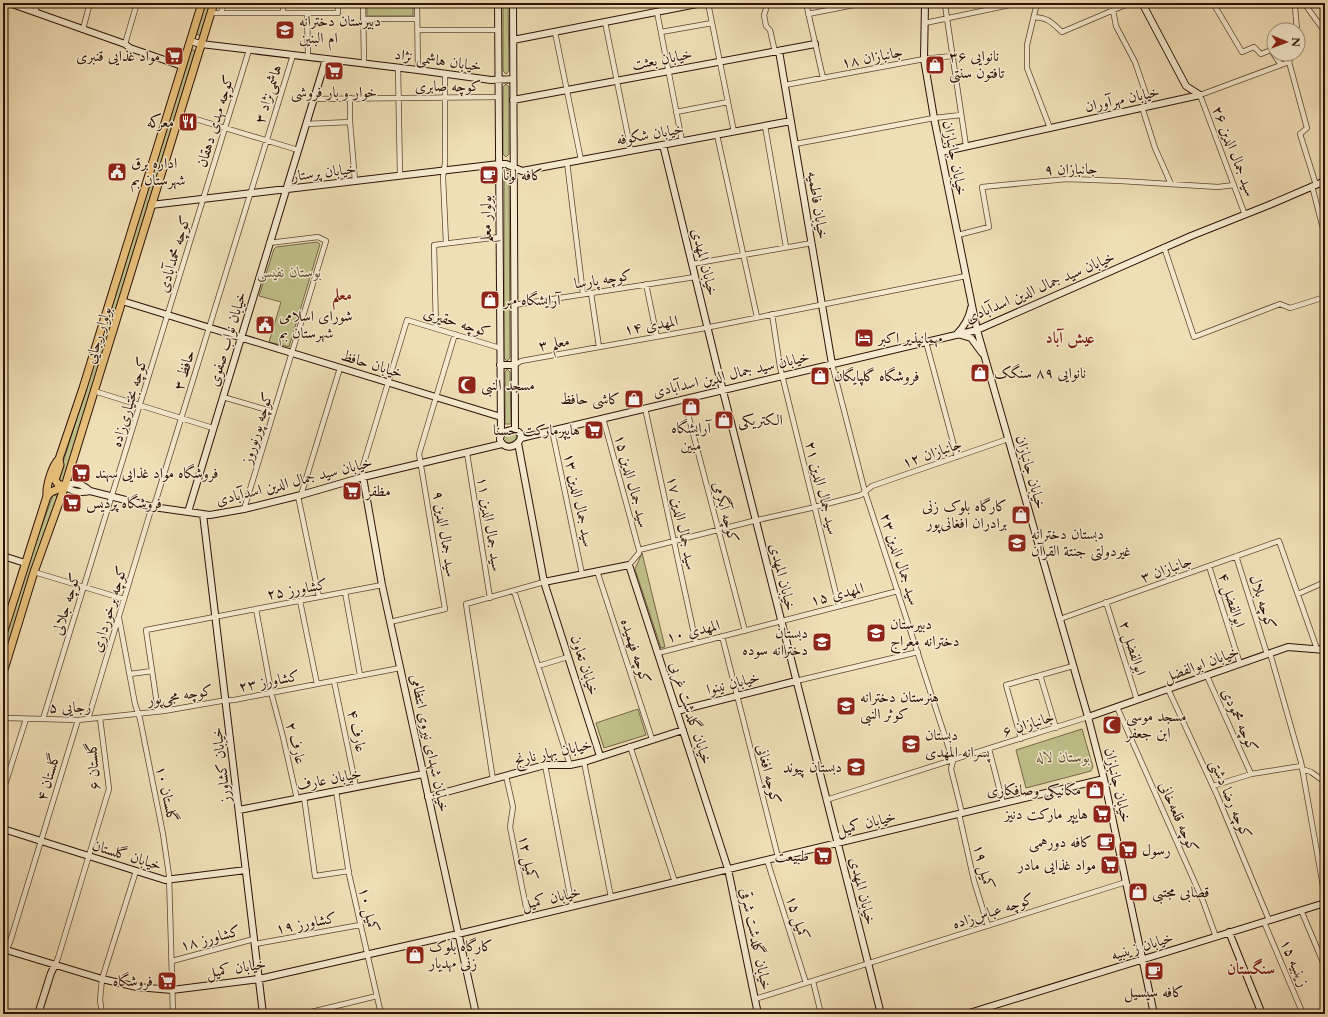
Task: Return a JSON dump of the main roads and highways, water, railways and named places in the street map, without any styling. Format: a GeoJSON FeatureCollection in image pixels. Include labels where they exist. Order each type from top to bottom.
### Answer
{"type":"FeatureCollection","features":[{"type":"Feature","properties":{"kind":"main road","name":"بولوار رجایی"},"geometry":{"type":"LineString","coordinates":[[3,634],[47,496],[46,490],[55,463],[59,459],[83,388],[202,3]]}},
{"type":"Feature","properties":{"kind":"main road","name":"بولوار رجایی"},"geometry":{"type":"LineString","coordinates":[[3,673],[34,572],[65,486],[179,114],[203,44],[214,3]]}},
{"type":"Feature","properties":{"kind":"main road"},"geometry":{"type":"LineString","coordinates":[[126,249],[137,252]]}},
{"type":"Feature","properties":{"kind":"main road"},"geometry":{"type":"LineString","coordinates":[[59,459],[60,464],[55,480],[58,484],[65,486]]}},
{"type":"Feature","properties":{"kind":"main road"},"geometry":{"type":"LineString","coordinates":[[47,496],[51,492],[65,486]]}},
{"type":"Feature","properties":{"kind":"place","name":"دبیرستان دخترانه ام البنین"},"geometry":{"type":"Point","coordinates":[285,30]}},
{"type":"Feature","properties":{"kind":"place","name":"مواد غذایی قنبری"},"geometry":{"type":"Point","coordinates":[174,56]}},
{"type":"Feature","properties":{"kind":"place","name":"نانوایی ۳۶ تافتون سنتی"},"geometry":{"type":"Point","coordinates":[935,65]}},
{"type":"Feature","properties":{"kind":"place","name":"خوار و بار فروشی"},"geometry":{"type":"Point","coordinates":[334,71]}},
{"type":"Feature","properties":{"kind":"place","name":"معرکه"},"geometry":{"type":"Point","coordinates":[188,122]}},
{"type":"Feature","properties":{"kind":"place","name":"اداره برق شهرستان بم"},"geometry":{"type":"Point","coordinates":[117,172]}},
{"type":"Feature","properties":{"kind":"place","name":"کافه لونا"},"geometry":{"type":"Point","coordinates":[489,175]}},
{"type":"Feature","properties":{"kind":"place","name":"آرایشگاه مهر"},"geometry":{"type":"Point","coordinates":[490,300]}},
{"type":"Feature","properties":{"kind":"place","name":"شورای اسلامی شهرستان بم"},"geometry":{"type":"Point","coordinates":[265,325]}},
{"type":"Feature","properties":{"kind":"place","name":"مهمانپذیر اکبر"},"geometry":{"type":"Point","coordinates":[864,338]}},
{"type":"Feature","properties":{"kind":"place","name":"نانوایی ۸۹ سنگک"},"geometry":{"type":"Point","coordinates":[980,373]}},
{"type":"Feature","properties":{"kind":"place","name":"فروشگاه گلپایگان"},"geometry":{"type":"Point","coordinates":[820,376]}},
{"type":"Feature","properties":{"kind":"place","name":"مسجد النبی"},"geometry":{"type":"Point","coordinates":[467,385]}},
{"type":"Feature","properties":{"kind":"place","name":"کاشی حافظ"},"geometry":{"type":"Point","coordinates":[634,399]}},
{"type":"Feature","properties":{"kind":"place","name":"آرایشگاه مبین"},"geometry":{"type":"Point","coordinates":[691,407]}},
{"type":"Feature","properties":{"kind":"place","name":"الکتریکی"},"geometry":{"type":"Point","coordinates":[724,420]}},
{"type":"Feature","properties":{"kind":"place","name":"هایپرمارکت حسنا"},"geometry":{"type":"Point","coordinates":[594,430]}},
{"type":"Feature","properties":{"kind":"place","name":"فروشگاه مواد غذایی سهند"},"geometry":{"type":"Point","coordinates":[81,473]}},
{"type":"Feature","properties":{"kind":"place","name":"مظفر"},"geometry":{"type":"Point","coordinates":[352,491]}},
{"type":"Feature","properties":{"kind":"place","name":"فروشگاه پردیس"},"geometry":{"type":"Point","coordinates":[72,503]}},
{"type":"Feature","properties":{"kind":"place","name":"کارگاه بلوک زنی برادران افغانی‌پور"},"geometry":{"type":"Point","coordinates":[1021,515]}},
{"type":"Feature","properties":{"kind":"place","name":"دبستان دخترانه غیردولتی جنتة القرآن"},"geometry":{"type":"Point","coordinates":[1017,543]}},
{"type":"Feature","properties":{"kind":"place","name":"دبیرستان دخترانه معراج"},"geometry":{"type":"Point","coordinates":[876,633]}},
{"type":"Feature","properties":{"kind":"place","name":"دبستان دخترانه سوده"},"geometry":{"type":"Point","coordinates":[822,642]}},
{"type":"Feature","properties":{"kind":"place","name":"هنرستان دخترانه کوثر النبی"},"geometry":{"type":"Point","coordinates":[846,706]}},
{"type":"Feature","properties":{"kind":"place","name":"مسجد موسی ابن جعفر"},"geometry":{"type":"Point","coordinates":[1112,725]}},
{"type":"Feature","properties":{"kind":"place","name":"دبستان پسرانه المهدی"},"geometry":{"type":"Point","coordinates":[911,744]}},
{"type":"Feature","properties":{"kind":"place","name":"دبستان پیوند"},"geometry":{"type":"Point","coordinates":[856,767]}},
{"type":"Feature","properties":{"kind":"place","name":"مکانیکی وصافکاری"},"geometry":{"type":"Point","coordinates":[1095,790]}},
{"type":"Feature","properties":{"kind":"place","name":"هایپر مارکت دنیز"},"geometry":{"type":"Point","coordinates":[1102,814]}},
{"type":"Feature","properties":{"kind":"place","name":"کافه دورهمی"},"geometry":{"type":"Point","coordinates":[1106,842]}},
{"type":"Feature","properties":{"kind":"place","name":"رسول"},"geometry":{"type":"Point","coordinates":[1128,850]}},
{"type":"Feature","properties":{"kind":"place","name":"طبیعت"},"geometry":{"type":"Point","coordinates":[823,856]}},
{"type":"Feature","properties":{"kind":"place","name":"مواد غذایی مادر"},"geometry":{"type":"Point","coordinates":[1110,865]}},
{"type":"Feature","properties":{"kind":"place","name":"قصابی مجتبی"},"geometry":{"type":"Point","coordinates":[1138,892]}},
{"type":"Feature","properties":{"kind":"place","name":"کارگاه بلوک زنی مهدیار"},"geometry":{"type":"Point","coordinates":[415,955]}},
{"type":"Feature","properties":{"kind":"place","name":"کافه سیسیل"},"geometry":{"type":"Point","coordinates":[1154,971]}},
{"type":"Feature","properties":{"kind":"place","name":"فروشگاه"},"geometry":{"type":"Point","coordinates":[167,981]}},
{"type":"Feature","properties":{"kind":"district","name":"معلم"},"geometry":{"type":"Point","coordinates":[342,295]}},
{"type":"Feature","properties":{"kind":"district","name":"عیش آباد"},"geometry":{"type":"Point","coordinates":[1070,338]}},
{"type":"Feature","properties":{"kind":"district","name":"سنگستان"},"geometry":{"type":"Point","coordinates":[1251,969]}},
{"type":"Feature","properties":{"kind":"park label","name":"بوستان نفیس"},"geometry":{"type":"Point","coordinates":[289,272]}},
{"type":"Feature","properties":{"kind":"park label","name":"بوستان لاله"},"geometry":{"type":"Point","coordinates":[1063,757]}}]}
